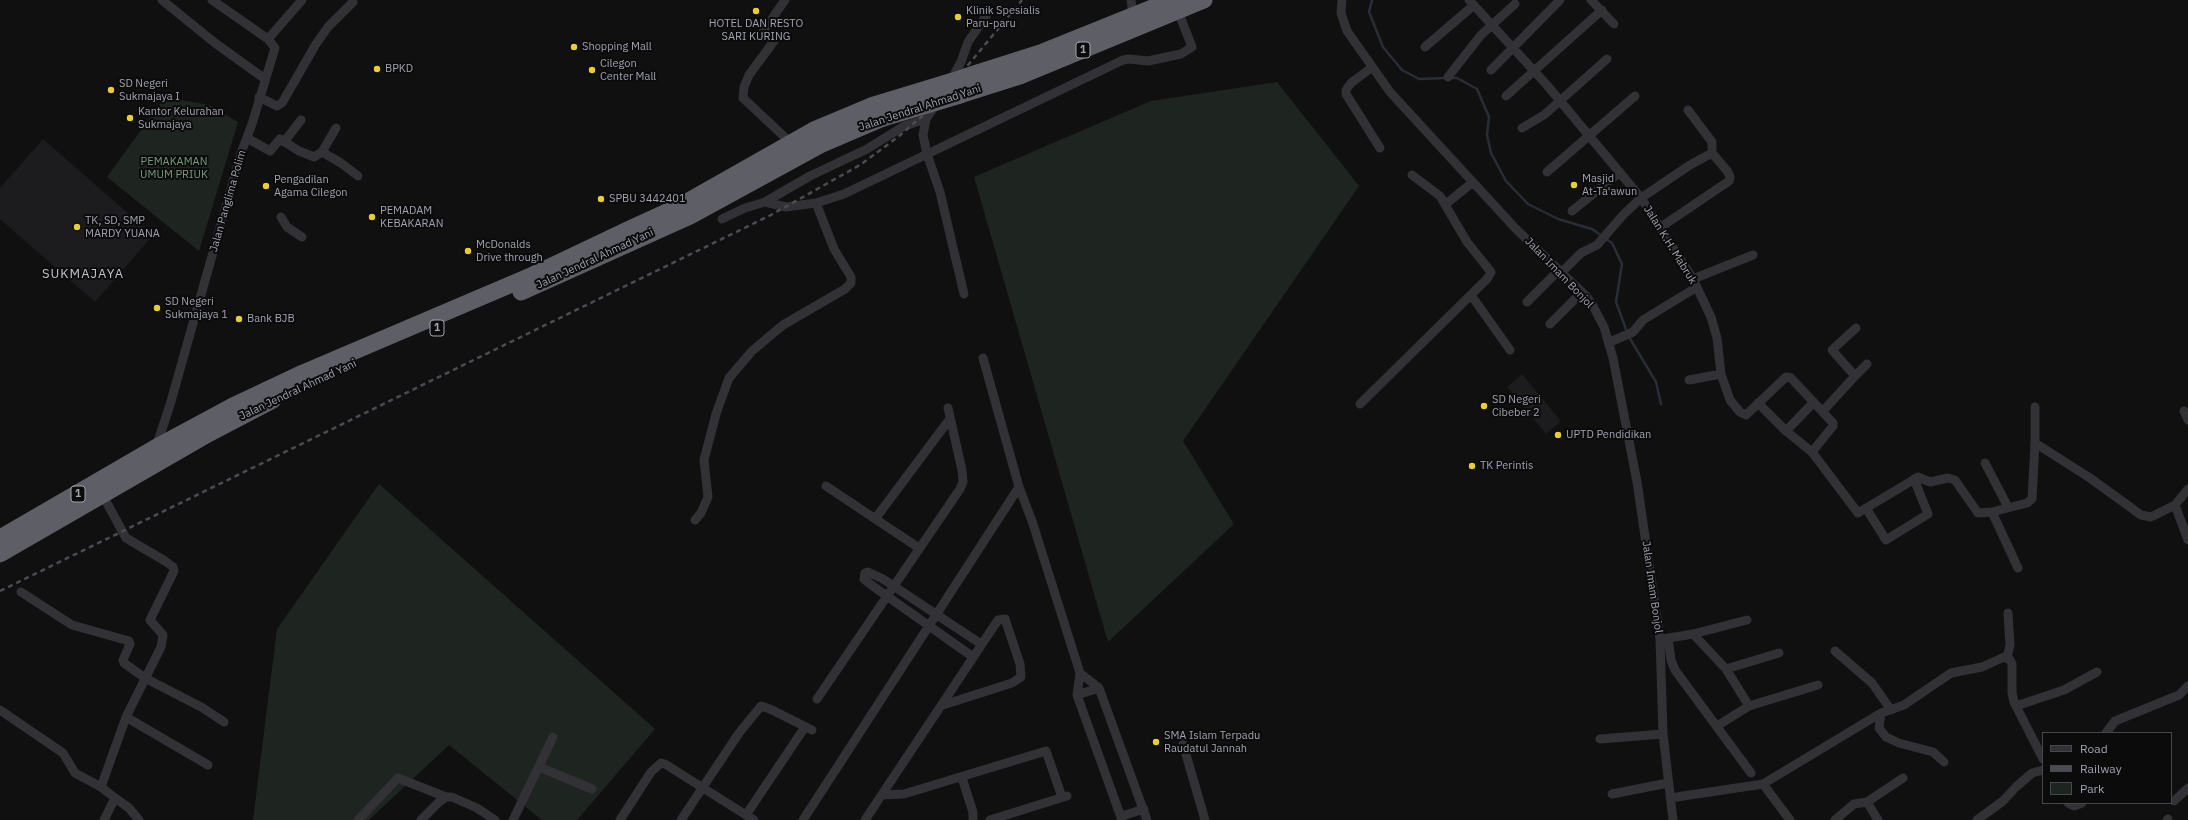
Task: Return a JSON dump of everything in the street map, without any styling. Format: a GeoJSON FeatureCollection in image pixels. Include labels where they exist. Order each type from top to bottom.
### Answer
{"type":"FeatureCollection","features":[{"type":"Feature","properties":{"kind":"highway","name":"Jalan Jendral Ahmad Yani"},"geometry":{"type":"LineString","coordinates":[[0,538],[155,448],[233,406],[303,373],[533,275],[674,208],[791,143],[845,116],[1042,52],[1132,8],[1175,6],[1204,0]]}},
{"type":"Feature","properties":{"kind":"highway","name":"Jalan Jendral Ahmad Yani"},"geometry":{"type":"LineString","coordinates":[[0,554],[102,494],[242,416],[319,378],[553,279],[690,216],[820,145],[883,118],[1020,76],[1175,6]]}},
{"type":"Feature","properties":{"kind":"street"},"geometry":{"type":"LineString","coordinates":[[162,0],[215,43],[265,79]]}},
{"type":"Feature","properties":{"kind":"street"},"geometry":{"type":"LineString","coordinates":[[212,0],[268,39],[302,0]]}},
{"type":"Feature","properties":{"kind":"street"},"geometry":{"type":"LineString","coordinates":[[785,0],[762,33],[774,41],[749,75],[744,87],[743,98],[791,143]]}},
{"type":"Feature","properties":{"kind":"street","name":"Jalan Imam Bonjol"},"geometry":{"type":"LineString","coordinates":[[1342,0],[1341,13],[1347,31],[1371,68],[1398,102],[1516,229],[1582,292],[1592,304],[1610,342],[1638,482],[1664,639],[1663,734],[1672,820]]}},
{"type":"Feature","properties":{"kind":"street"},"geometry":{"type":"LineString","coordinates":[[1491,70],[1560,0]]}},
{"type":"Feature","properties":{"kind":"street"},"geometry":{"type":"LineString","coordinates":[[1591,0],[1614,24]]}},
{"type":"Feature","properties":{"kind":"street"},"geometry":{"type":"LineString","coordinates":[[259,97],[277,106],[282,103],[316,44],[328,27],[353,2]]}},
{"type":"Feature","properties":{"kind":"street"},"geometry":{"type":"LineString","coordinates":[[1425,47],[1471,3]]}},
{"type":"Feature","properties":{"kind":"street","name":"Jalan K.H. Mabruk"},"geometry":{"type":"LineString","coordinates":[[1471,3],[1535,71],[1641,198],[1695,283],[1711,317],[1717,338],[1721,374],[1726,392],[1740,412],[1746,415],[1758,403]]}},
{"type":"Feature","properties":{"kind":"street"},"geometry":{"type":"LineString","coordinates":[[1448,77],[1481,35],[1515,4]]}},
{"type":"Feature","properties":{"kind":"street"},"geometry":{"type":"LineString","coordinates":[[765,202],[786,206],[816,204],[844,194],[981,130],[1123,60],[1129,59],[1148,61],[1168,58],[1187,51],[1192,47],[1175,6]]}},
{"type":"Feature","properties":{"kind":"street"},"geometry":{"type":"LineString","coordinates":[[1506,96],[1602,10]]}},
{"type":"Feature","properties":{"kind":"street"},"geometry":{"type":"LineString","coordinates":[[964,294],[940,192],[927,154],[923,134],[926,119],[955,73],[968,42],[986,16]]}},
{"type":"Feature","properties":{"kind":"street","name":"Jalan Panglima Polim"},"geometry":{"type":"LineString","coordinates":[[155,448],[170,405],[259,97],[275,48],[268,39]]}},
{"type":"Feature","properties":{"kind":"street"},"geometry":{"type":"LineString","coordinates":[[1522,128],[1544,115],[1607,59]]}},
{"type":"Feature","properties":{"kind":"street"},"geometry":{"type":"LineString","coordinates":[[1371,68],[1351,83],[1346,90],[1346,94],[1380,148]]}},
{"type":"Feature","properties":{"kind":"street"},"geometry":{"type":"LineString","coordinates":[[1547,172],[1588,134],[1635,96]]}},
{"type":"Feature","properties":{"kind":"street"},"geometry":{"type":"LineString","coordinates":[[1660,227],[1729,181],[1730,177],[1728,172],[1712,153],[1712,142],[1688,110]]}},
{"type":"Feature","properties":{"kind":"street"},"geometry":{"type":"LineString","coordinates":[[722,219],[745,208],[765,202],[810,176],[867,149],[904,126],[926,119]]}},
{"type":"Feature","properties":{"kind":"street"},"geometry":{"type":"LineString","coordinates":[[284,142],[301,120]]}},
{"type":"Feature","properties":{"kind":"street"},"geometry":{"type":"LineString","coordinates":[[247,138],[270,151],[280,139],[314,157],[322,152],[336,128]]}},
{"type":"Feature","properties":{"kind":"street"},"geometry":{"type":"LineString","coordinates":[[322,152],[337,160],[358,176]]}},
{"type":"Feature","properties":{"kind":"street"},"geometry":{"type":"LineString","coordinates":[[1527,302],[1581,253],[1598,245],[1624,214],[1641,198],[1690,165],[1712,153]]}},
{"type":"Feature","properties":{"kind":"street"},"geometry":{"type":"LineString","coordinates":[[1572,211],[1619,172]]}},
{"type":"Feature","properties":{"kind":"street"},"geometry":{"type":"LineString","coordinates":[[1360,404],[1487,279],[1491,272],[1467,242],[1446,204],[1436,193],[1412,175]]}},
{"type":"Feature","properties":{"kind":"street"},"geometry":{"type":"LineString","coordinates":[[1446,204],[1473,182]]}},
{"type":"Feature","properties":{"kind":"street"},"geometry":{"type":"LineString","coordinates":[[694,520],[703,509],[708,497],[704,460],[716,414],[729,378],[752,351],[783,325],[845,289],[851,283],[851,277],[834,249],[816,204]]}},
{"type":"Feature","properties":{"kind":"street"},"geometry":{"type":"LineString","coordinates":[[281,217],[286,227],[302,237]]}},
{"type":"Feature","properties":{"kind":"street"},"geometry":{"type":"LineString","coordinates":[[1610,342],[1630,334],[1642,320],[1695,283],[1752,255]]}},
{"type":"Feature","properties":{"kind":"street"},"geometry":{"type":"LineString","coordinates":[[1550,324],[1582,292]]}},
{"type":"Feature","properties":{"kind":"street"},"geometry":{"type":"LineString","coordinates":[[1470,295],[1510,350]]}},
{"type":"Feature","properties":{"kind":"street"},"geometry":{"type":"LineString","coordinates":[[1855,376],[1832,350],[1856,328]]}},
{"type":"Feature","properties":{"kind":"street"},"geometry":{"type":"LineString","coordinates":[[983,358],[1019,487],[1032,520],[1080,673],[1077,695],[1122,818],[1144,809]]}},
{"type":"Feature","properties":{"kind":"street"},"geometry":{"type":"LineString","coordinates":[[1823,411],[1867,364]]}},
{"type":"Feature","properties":{"kind":"street"},"geometry":{"type":"LineString","coordinates":[[1689,380],[1721,374]]}},
{"type":"Feature","properties":{"kind":"street"},"geometry":{"type":"LineString","coordinates":[[1812,452],[1834,425],[1823,411],[1788,377],[1758,403],[1786,431],[1812,452],[1854,510],[1858,513],[1914,479],[1921,477],[1930,482],[1948,478],[1955,480],[1978,513],[1992,512],[2027,503],[2033,496],[2035,407]]}},
{"type":"Feature","properties":{"kind":"street"},"geometry":{"type":"LineString","coordinates":[[1786,431],[1814,402]]}},
{"type":"Feature","properties":{"kind":"street"},"geometry":{"type":"LineString","coordinates":[[817,700],[893,586],[958,493],[963,482],[962,470],[949,420],[948,408]]}},
{"type":"Feature","properties":{"kind":"street"},"geometry":{"type":"LineString","coordinates":[[875,519],[949,420]]}},
{"type":"Feature","properties":{"kind":"street"},"geometry":{"type":"LineString","coordinates":[[2035,443],[2090,478],[2141,515],[2151,517],[2175,505],[2188,489]]}},
{"type":"Feature","properties":{"kind":"street"},"geometry":{"type":"LineString","coordinates":[[1985,463],[2008,507]]}},
{"type":"Feature","properties":{"kind":"street"},"geometry":{"type":"LineString","coordinates":[[1866,508],[1886,540],[1928,514],[1914,479]]}},
{"type":"Feature","properties":{"kind":"street"},"geometry":{"type":"LineString","coordinates":[[826,486],[919,548]]}},
{"type":"Feature","properties":{"kind":"street"},"geometry":{"type":"LineString","coordinates":[[803,820],[1019,487]]}},
{"type":"Feature","properties":{"kind":"street"},"geometry":{"type":"LineString","coordinates":[[101,786],[126,716],[163,640],[161,631],[150,620],[174,573],[174,568],[126,538],[102,494]]}},
{"type":"Feature","properties":{"kind":"street"},"geometry":{"type":"LineString","coordinates":[[2175,505],[2188,540]]}},
{"type":"Feature","properties":{"kind":"street"},"geometry":{"type":"LineString","coordinates":[[1992,512],[2018,568]]}},
{"type":"Feature","properties":{"kind":"street"},"geometry":{"type":"LineString","coordinates":[[973,657],[864,579],[866,573],[868,572],[875,574],[981,644]]}},
{"type":"Feature","properties":{"kind":"street"},"geometry":{"type":"LineString","coordinates":[[21,592],[72,625],[129,641],[130,644],[123,662],[145,678],[202,708],[224,722]]}},
{"type":"Feature","properties":{"kind":"street"},"geometry":{"type":"LineString","coordinates":[[2007,658],[2010,645],[2008,613]]}},
{"type":"Feature","properties":{"kind":"street"},"geometry":{"type":"LineString","coordinates":[[866,820],[943,705],[981,644],[998,620],[1005,619],[1020,664],[1021,676],[1012,683],[943,705]]}},
{"type":"Feature","properties":{"kind":"street"},"geometry":{"type":"LineString","coordinates":[[1747,620],[1693,634],[1664,639],[1673,667],[1751,773]]}},
{"type":"Feature","properties":{"kind":"street"},"geometry":{"type":"LineString","coordinates":[[1693,634],[1726,669],[1749,706]]}},
{"type":"Feature","properties":{"kind":"street"},"geometry":{"type":"LineString","coordinates":[[1835,651],[1872,683],[1891,710]]}},
{"type":"Feature","properties":{"kind":"street"},"geometry":{"type":"LineString","coordinates":[[1726,669],[1779,653]]}},
{"type":"Feature","properties":{"kind":"street"},"geometry":{"type":"LineString","coordinates":[[1670,798],[1763,784],[1881,714],[1904,704],[1951,673],[1976,669],[2000,657],[2007,658],[2012,664],[2012,693],[2016,706],[2042,757]]}},
{"type":"Feature","properties":{"kind":"street"},"geometry":{"type":"LineString","coordinates":[[2016,706],[2064,690],[2097,672]]}},
{"type":"Feature","properties":{"kind":"street"},"geometry":{"type":"LineString","coordinates":[[1080,673],[1099,688],[1147,820]]}},
{"type":"Feature","properties":{"kind":"street"},"geometry":{"type":"LineString","coordinates":[[1717,726],[1749,706],[1818,685]]}},
{"type":"Feature","properties":{"kind":"street"},"geometry":{"type":"LineString","coordinates":[[2107,732],[2115,721],[2178,695],[2188,686]]}},
{"type":"Feature","properties":{"kind":"street"},"geometry":{"type":"LineString","coordinates":[[1077,695],[1099,688]]}},
{"type":"Feature","properties":{"kind":"street"},"geometry":{"type":"LineString","coordinates":[[620,820],[651,772],[661,763],[702,787],[744,817],[808,729],[770,709],[761,706],[739,733],[702,787],[680,820]]}},
{"type":"Feature","properties":{"kind":"street"},"geometry":{"type":"LineString","coordinates":[[0,710],[63,754],[75,772],[101,786],[129,808],[139,820]]}},
{"type":"Feature","properties":{"kind":"street"},"geometry":{"type":"LineString","coordinates":[[1881,714],[1880,728],[1886,737],[1898,743],[1933,752],[1944,762]]}},
{"type":"Feature","properties":{"kind":"street"},"geometry":{"type":"LineString","coordinates":[[126,716],[208,765]]}},
{"type":"Feature","properties":{"kind":"street"},"geometry":{"type":"LineString","coordinates":[[1600,739],[1663,734]]}},
{"type":"Feature","properties":{"kind":"street"},"geometry":{"type":"LineString","coordinates":[[512,820],[553,737]]}},
{"type":"Feature","properties":{"kind":"street"},"geometry":{"type":"LineString","coordinates":[[1183,744],[1205,820]]}},
{"type":"Feature","properties":{"kind":"street"},"geometry":{"type":"LineString","coordinates":[[882,795],[904,794],[962,778],[1047,751],[1065,796],[990,820]]}},
{"type":"Feature","properties":{"kind":"street"},"geometry":{"type":"LineString","coordinates":[[539,767],[592,789]]}},
{"type":"Feature","properties":{"kind":"street"},"geometry":{"type":"LineString","coordinates":[[1977,820],[2003,801],[2032,773],[2042,770]]}},
{"type":"Feature","properties":{"kind":"street"},"geometry":{"type":"LineString","coordinates":[[358,820],[398,778],[446,797],[452,797],[491,819]]}},
{"type":"Feature","properties":{"kind":"street"},"geometry":{"type":"LineString","coordinates":[[962,778],[973,816],[980,820]]}},
{"type":"Feature","properties":{"kind":"street"},"geometry":{"type":"LineString","coordinates":[[1835,820],[1854,804],[1867,802],[1903,778]]}},
{"type":"Feature","properties":{"kind":"street"},"geometry":{"type":"LineString","coordinates":[[1612,794],[1668,783]]}},
{"type":"Feature","properties":{"kind":"street"},"geometry":{"type":"LineString","coordinates":[[1763,784],[1790,820]]}},
{"type":"Feature","properties":{"kind":"street"},"geometry":{"type":"LineString","coordinates":[[2174,802],[2188,788]]}},
{"type":"Feature","properties":{"kind":"street"},"geometry":{"type":"LineString","coordinates":[[421,820],[446,797]]}},
{"type":"Feature","properties":{"kind":"street"},"geometry":{"type":"LineString","coordinates":[[104,820],[115,798]]}},
{"type":"Feature","properties":{"kind":"street"},"geometry":{"type":"LineString","coordinates":[[1867,802],[1878,820]]}},
{"type":"Feature","properties":{"kind":"street"},"geometry":{"type":"LineString","coordinates":[[2070,804],[2074,806],[2079,804]]}},
{"type":"Feature","properties":{"kind":"shaded area","name":"TK, SD, SMP MARDY YUANA"},"geometry":{"type":"Polygon","coordinates":[[[43,139],[153,235],[95,302],[0,219],[0,188],[43,139]]]}},
{"type":"Feature","properties":{"kind":"shaded area"},"geometry":{"type":"Polygon","coordinates":[[[1522,374],[1561,421],[1546,434],[1507,387],[1522,374]]]}},
{"type":"Feature","properties":{"kind":"green space"},"geometry":{"type":"Polygon","coordinates":[[[1277,82],[1359,186],[1183,441],[1234,524],[1108,642],[974,177],[1151,101],[1277,82]]]}},
{"type":"Feature","properties":{"kind":"green space","name":"PEMAKAMAN UMUM PRIUK"},"geometry":{"type":"Polygon","coordinates":[[[165,97],[209,105],[238,122],[199,251],[107,177],[165,97]]]}},
{"type":"Feature","properties":{"kind":"green space"},"geometry":{"type":"Polygon","coordinates":[[[379,484],[655,729],[577,820],[542,820],[449,745],[369,820],[253,820],[277,629],[379,484]]]}},
{"type":"Feature","properties":{"kind":"waterway"},"geometry":{"type":"LineString","coordinates":[[1372,0],[1369,12],[1383,47],[1402,70],[1419,79],[1446,78]]}},
{"type":"Feature","properties":{"kind":"waterway"},"geometry":{"type":"LineString","coordinates":[[1451,78],[1457,78],[1477,89],[1489,117],[1487,135],[1491,153],[1506,181],[1528,204],[1558,219],[1592,229],[1602,236]]}},
{"type":"Feature","properties":{"kind":"waterway"},"geometry":{"type":"LineString","coordinates":[[1606,239],[1612,243],[1622,264],[1616,302],[1627,332]]}},
{"type":"Feature","properties":{"kind":"waterway"},"geometry":{"type":"LineString","coordinates":[[1629,337],[1656,382],[1661,404]]}},
{"type":"Feature","properties":{"kind":"railway"},"geometry":{"type":"LineString","coordinates":[[0,591],[771,215],[860,165],[898,137],[935,105],[1022,0]]}},
{"type":"Feature","properties":{"kind":"place","name":"HOTEL DAN RESTO SARI KURING"},"geometry":{"type":"Point","coordinates":[756,11]}},
{"type":"Feature","properties":{"kind":"place","name":"Klinik Spesialis Paru-paru"},"geometry":{"type":"Point","coordinates":[958,17]}},
{"type":"Feature","properties":{"kind":"place","name":"Shopping Mall"},"geometry":{"type":"Point","coordinates":[574,47]}},
{"type":"Feature","properties":{"kind":"place","name":"BPKD"},"geometry":{"type":"Point","coordinates":[377,69]}},
{"type":"Feature","properties":{"kind":"place","name":"Cilegon Center Mall"},"geometry":{"type":"Point","coordinates":[592,70]}},
{"type":"Feature","properties":{"kind":"place","name":"SD Negeri Sukmajaya I"},"geometry":{"type":"Point","coordinates":[111,90]}},
{"type":"Feature","properties":{"kind":"place","name":"Kantor Kelurahan Sukmajaya"},"geometry":{"type":"Point","coordinates":[130,118]}},
{"type":"Feature","properties":{"kind":"place","name":"Masjid At-Ta'awun"},"geometry":{"type":"Point","coordinates":[1574,185]}},
{"type":"Feature","properties":{"kind":"place","name":"Pengadilan Agama Cilegon"},"geometry":{"type":"Point","coordinates":[266,186]}},
{"type":"Feature","properties":{"kind":"place","name":"SPBU 3442401"},"geometry":{"type":"Point","coordinates":[601,199]}},
{"type":"Feature","properties":{"kind":"place","name":"PEMADAM KEBAKARAN"},"geometry":{"type":"Point","coordinates":[372,217]}},
{"type":"Feature","properties":{"kind":"place","name":"TK, SD, SMP MARDY YUANA"},"geometry":{"type":"Point","coordinates":[77,227]}},
{"type":"Feature","properties":{"kind":"place","name":"McDonalds Drive through"},"geometry":{"type":"Point","coordinates":[468,251]}},
{"type":"Feature","properties":{"kind":"place","name":"SD Negeri Sukmajaya 1"},"geometry":{"type":"Point","coordinates":[157,308]}},
{"type":"Feature","properties":{"kind":"place","name":"Bank BJB"},"geometry":{"type":"Point","coordinates":[239,319]}},
{"type":"Feature","properties":{"kind":"place","name":"SD Negeri Cibeber 2"},"geometry":{"type":"Point","coordinates":[1484,406]}},
{"type":"Feature","properties":{"kind":"place","name":"UPTD Pendidikan"},"geometry":{"type":"Point","coordinates":[1558,435]}},
{"type":"Feature","properties":{"kind":"place","name":"TK Perintis"},"geometry":{"type":"Point","coordinates":[1472,466]}},
{"type":"Feature","properties":{"kind":"place","name":"SMA Islam Terpadu Raudatul Jannah"},"geometry":{"type":"Point","coordinates":[1156,742]}},
{"type":"Feature","properties":{"kind":"district","name":"SUKMAJAYA"},"geometry":{"type":"Point","coordinates":[83,274]}}]}
